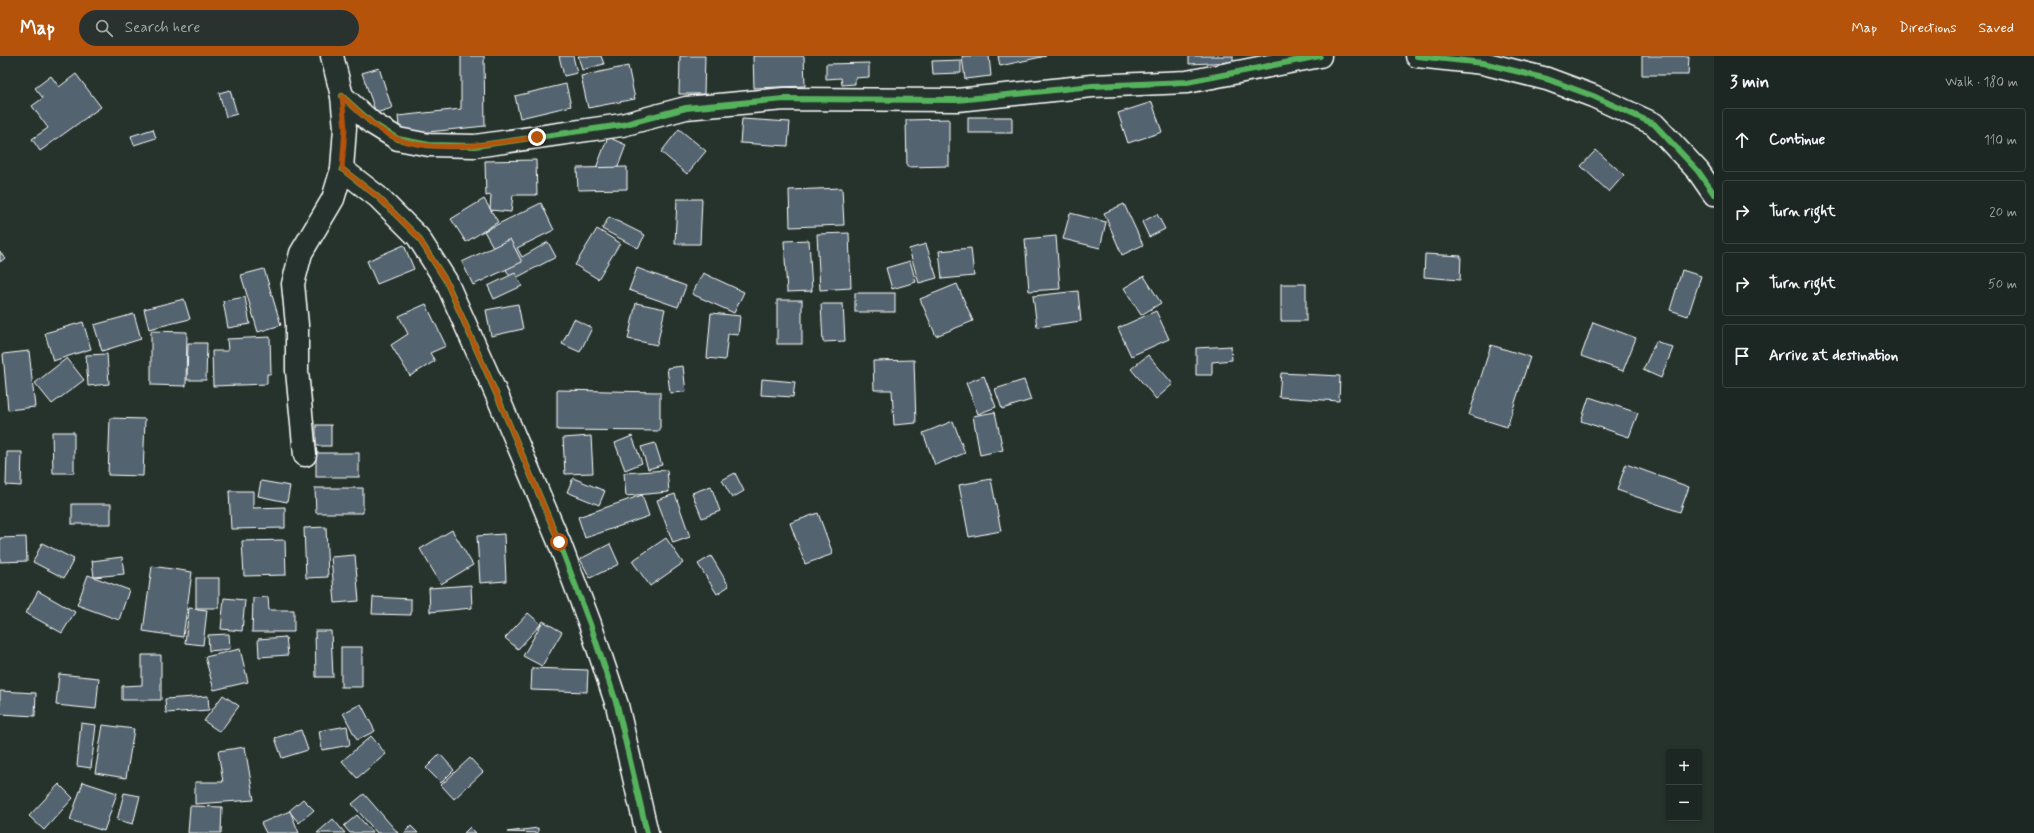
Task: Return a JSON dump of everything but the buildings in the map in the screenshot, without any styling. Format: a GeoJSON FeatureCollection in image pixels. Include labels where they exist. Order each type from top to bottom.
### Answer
{"type":"FeatureCollection","features":[{"type":"Feature","properties":{"kind":"street"},"geometry":{"type":"LineString","coordinates":[[305,455],[297,371],[293,284],[301,253],[333,198],[342,169],[345,128],[342,96],[332,56]]}},
{"type":"Feature","properties":{"kind":"street"},"geometry":{"type":"LineString","coordinates":[[342,96],[372,123],[398,139],[429,145],[475,146],[622,125],[686,108],[784,99],[957,100],[1092,86],[1187,82],[1320,56]]}},
{"type":"Feature","properties":{"kind":"street"},"geometry":{"type":"LineString","coordinates":[[1430,57],[1483,63],[1547,79],[1593,96],[1654,124],[1698,171],[1714,194]]}},
{"type":"Feature","properties":{"kind":"street"},"geometry":{"type":"LineString","coordinates":[[342,169],[378,197],[418,237],[446,281],[499,400],[559,542],[590,624],[616,705],[647,833]]}},
{"type":"Feature","properties":{"kind":"cycle path"},"geometry":{"type":"LineString","coordinates":[[342,96],[372,123],[398,139],[429,145],[475,146],[622,125],[686,108],[784,99],[957,100],[1092,86],[1187,82],[1320,56]]}},
{"type":"Feature","properties":{"kind":"cycle path"},"geometry":{"type":"LineString","coordinates":[[1417,56],[1483,63],[1547,79],[1593,96],[1654,124],[1698,171],[1714,194]]}},
{"type":"Feature","properties":{"kind":"cycle path"},"geometry":{"type":"LineString","coordinates":[[342,169],[378,197],[418,237],[446,281],[499,400],[559,542],[590,624],[617,705],[647,833]]}},
{"type":"Feature","properties":{"kind":"route"},"geometry":{"type":"LineString","coordinates":[[537,137],[475,146],[429,145],[398,139],[372,123],[342,96],[345,128],[342,169],[378,197],[418,237],[446,281],[499,400],[559,542]]}}]}
